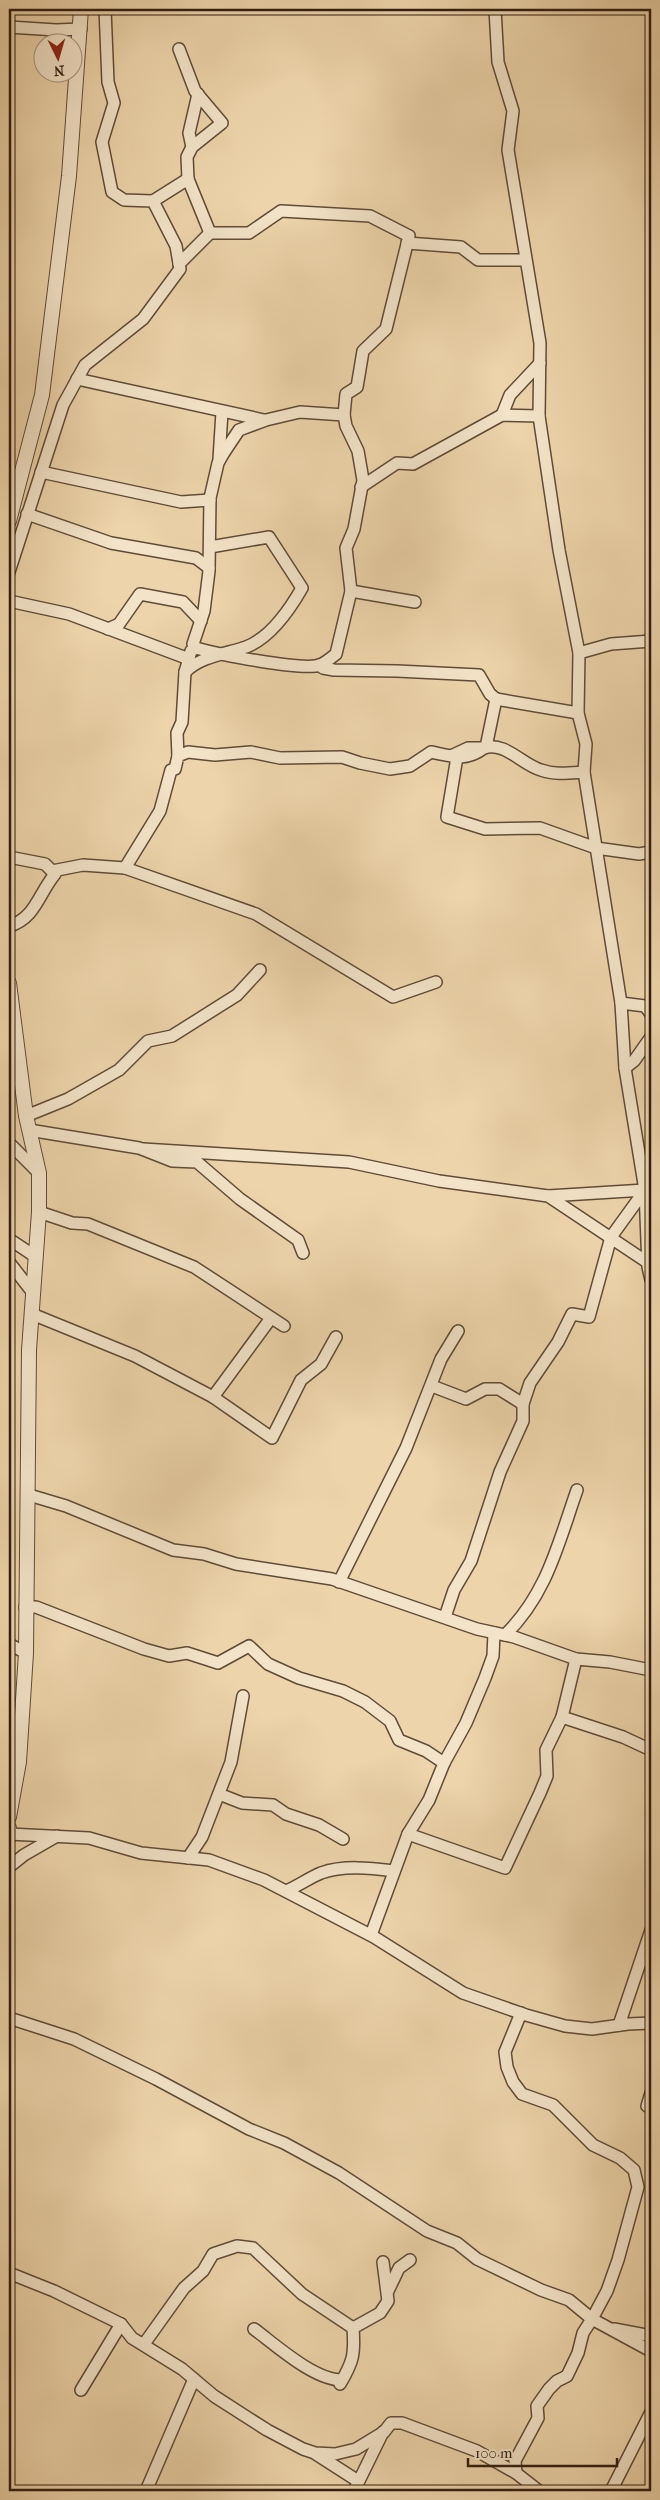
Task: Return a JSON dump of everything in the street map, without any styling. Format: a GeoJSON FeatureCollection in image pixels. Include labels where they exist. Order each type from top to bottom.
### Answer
{"type":"FeatureCollection","features":[{"type":"Feature","properties":{"kind":"street"},"geometry":{"type":"LineString","coordinates":[[9,521],[42,395],[69,176],[81,9]]}},
{"type":"Feature","properties":{"kind":"street"},"geometry":{"type":"LineString","coordinates":[[105,9],[108,82],[114,103],[102,142],[112,192],[124,200],[152,202],[188,179]]}},
{"type":"Feature","properties":{"kind":"street"},"geometry":{"type":"LineString","coordinates":[[495,9],[498,62],[513,111],[508,150],[540,343],[539,416],[559,550],[579,653],[578,713],[586,744],[584,772],[621,1003],[624,1068],[648,1188],[647,1262],[651,1280]]}},
{"type":"Feature","properties":{"kind":"street"},"geometry":{"type":"LineString","coordinates":[[9,27],[56,30],[81,29]]}},
{"type":"Feature","properties":{"kind":"street"},"geometry":{"type":"LineString","coordinates":[[179,49],[198,94],[222,123],[192,147],[187,158],[188,179],[210,233]]}},
{"type":"Feature","properties":{"kind":"street"},"geometry":{"type":"LineString","coordinates":[[192,147],[189,133],[198,94]]}},
{"type":"Feature","properties":{"kind":"street"},"geometry":{"type":"LineString","coordinates":[[9,572],[63,405],[85,365],[143,319],[180,269],[176,246],[152,202]]}},
{"type":"Feature","properties":{"kind":"street"},"geometry":{"type":"LineString","coordinates":[[125,868],[160,811],[171,770],[175,769],[178,756],[177,733],[182,722],[185,672],[191,651],[196,648],[220,654],[304,666],[319,665],[336,654],[351,591],[346,548],[354,529],[362,469],[358,451],[346,426],[344,415],[346,394],[357,387],[363,351],[386,329],[409,236],[370,216],[281,211],[249,232],[210,233],[179,264]]}},
{"type":"Feature","properties":{"kind":"street"},"geometry":{"type":"LineString","coordinates":[[407,243],[461,248],[478,260],[525,260]]}},
{"type":"Feature","properties":{"kind":"street"},"geometry":{"type":"LineString","coordinates":[[502,415],[510,395],[540,363]]}},
{"type":"Feature","properties":{"kind":"street"},"geometry":{"type":"LineString","coordinates":[[77,380],[266,420]]}},
{"type":"Feature","properties":{"kind":"street"},"geometry":{"type":"LineString","coordinates":[[196,648],[193,644],[201,621],[210,568],[210,500],[218,463],[222,412]]}},
{"type":"Feature","properties":{"kind":"street"},"geometry":{"type":"LineString","coordinates":[[218,463],[239,430],[266,420],[300,412],[344,415]]}},
{"type":"Feature","properties":{"kind":"street"},"geometry":{"type":"LineString","coordinates":[[361,487],[396,463],[413,464],[502,415],[539,416]]}},
{"type":"Feature","properties":{"kind":"street"},"geometry":{"type":"LineString","coordinates":[[41,472],[181,502],[210,500]]}},
{"type":"Feature","properties":{"kind":"street"},"geometry":{"type":"LineString","coordinates":[[27,514],[111,543],[196,558],[210,568]]}},
{"type":"Feature","properties":{"kind":"street"},"geometry":{"type":"LineString","coordinates":[[185,672],[193,664],[248,646],[264,635],[290,609],[302,588],[269,537],[210,547]]}},
{"type":"Feature","properties":{"kind":"street"},"geometry":{"type":"LineString","coordinates":[[351,591],[415,602]]}},
{"type":"Feature","properties":{"kind":"street"},"geometry":{"type":"LineString","coordinates":[[108,628],[119,624],[140,594],[183,602],[201,621]]}},
{"type":"Feature","properties":{"kind":"street"},"geometry":{"type":"LineString","coordinates":[[9,602],[69,614],[189,659]]}},
{"type":"Feature","properties":{"kind":"street"},"geometry":{"type":"LineString","coordinates":[[579,653],[612,644],[651,641]]}},
{"type":"Feature","properties":{"kind":"street"},"geometry":{"type":"LineString","coordinates":[[319,665],[323,668],[334,670],[479,675],[490,694],[496,699],[578,713]]}},
{"type":"Feature","properties":{"kind":"street"},"geometry":{"type":"LineString","coordinates":[[485,748],[496,699]]}},
{"type":"Feature","properties":{"kind":"street"},"geometry":{"type":"LineString","coordinates":[[178,756],[188,752],[216,755],[251,752],[280,758],[342,757],[390,769],[410,766],[431,752],[454,756],[468,748],[485,748],[490,746],[516,755],[539,770],[553,773],[584,772]]}},
{"type":"Feature","properties":{"kind":"street"},"geometry":{"type":"LineString","coordinates":[[454,756],[447,817],[485,829],[540,828],[596,848],[638,854],[651,852]]}},
{"type":"Feature","properties":{"kind":"street"},"geometry":{"type":"LineString","coordinates":[[9,857],[45,864],[55,874],[44,887],[36,906],[22,922],[9,926]]}},
{"type":"Feature","properties":{"kind":"street"},"geometry":{"type":"LineString","coordinates":[[52,871],[83,865],[125,868],[256,914],[393,997],[436,982]]}},
{"type":"Feature","properties":{"kind":"street"},"geometry":{"type":"LineString","coordinates":[[26,1116],[68,1099],[118,1070],[148,1041],[172,1036],[237,995],[260,970]]}},
{"type":"Feature","properties":{"kind":"street"},"geometry":{"type":"LineString","coordinates":[[9,982],[26,1116],[39,1173],[39,1212],[32,1314],[26,1653],[19,1762],[9,1817]]}},
{"type":"Feature","properties":{"kind":"street"},"geometry":{"type":"LineString","coordinates":[[621,1003],[649,1009]]}},
{"type":"Feature","properties":{"kind":"street"},"geometry":{"type":"LineString","coordinates":[[624,1068],[634,1061],[651,1036]]}},
{"type":"Feature","properties":{"kind":"street"},"geometry":{"type":"LineString","coordinates":[[29,1130],[143,1149],[349,1162],[439,1181],[548,1196],[648,1188]]}},
{"type":"Feature","properties":{"kind":"street"},"geometry":{"type":"LineString","coordinates":[[9,1143],[39,1173]]}},
{"type":"Feature","properties":{"kind":"street"},"geometry":{"type":"LineString","coordinates":[[143,1149],[172,1161],[197,1162],[240,1200],[298,1240],[303,1253]]}},
{"type":"Feature","properties":{"kind":"street"},"geometry":{"type":"LineString","coordinates":[[445,1617],[454,1590],[471,1561],[500,1472],[522,1421],[523,1404],[530,1382],[558,1342],[572,1314],[589,1317],[611,1237],[648,1188]]}},
{"type":"Feature","properties":{"kind":"street"},"geometry":{"type":"LineString","coordinates":[[548,1196],[647,1262]]}},
{"type":"Feature","properties":{"kind":"street"},"geometry":{"type":"LineString","coordinates":[[39,1212],[72,1223],[88,1224],[194,1267],[284,1326]]}},
{"type":"Feature","properties":{"kind":"street"},"geometry":{"type":"LineString","coordinates":[[9,1239],[36,1256]]}},
{"type":"Feature","properties":{"kind":"street"},"geometry":{"type":"LineString","coordinates":[[9,1262],[33,1293]]}},
{"type":"Feature","properties":{"kind":"street"},"geometry":{"type":"LineString","coordinates":[[32,1314],[135,1356],[213,1398],[272,1438],[301,1380],[321,1364],[336,1337]]}},
{"type":"Feature","properties":{"kind":"street"},"geometry":{"type":"LineString","coordinates":[[213,1398],[272,1318]]}},
{"type":"Feature","properties":{"kind":"street"},"geometry":{"type":"LineString","coordinates":[[339,1582],[406,1448],[432,1386],[441,1359],[458,1331]]}},
{"type":"Feature","properties":{"kind":"street"},"geometry":{"type":"LineString","coordinates":[[432,1386],[466,1398],[485,1389],[499,1389],[523,1404]]}},
{"type":"Feature","properties":{"kind":"street"},"geometry":{"type":"LineString","coordinates":[[371,1935],[408,1834],[429,1800],[444,1763],[466,1723],[485,1678],[500,1634],[523,1618],[544,1585],[577,1490]]}},
{"type":"Feature","properties":{"kind":"street"},"geometry":{"type":"LineString","coordinates":[[29,1494],[66,1506],[173,1550],[339,1582],[477,1629],[500,1634],[576,1659],[610,1662],[651,1670]]}},
{"type":"Feature","properties":{"kind":"street"},"geometry":{"type":"LineString","coordinates":[[26,1607],[36,1607],[144,1649],[169,1656],[187,1653],[218,1663],[249,1646],[268,1664],[299,1678],[343,1691],[364,1702],[390,1721],[399,1740],[426,1751],[444,1763]]}},
{"type":"Feature","properties":{"kind":"street"},"geometry":{"type":"LineString","coordinates":[[9,1644],[26,1653]]}},
{"type":"Feature","properties":{"kind":"street"},"geometry":{"type":"LineString","coordinates":[[408,1834],[505,1868],[547,1776],[546,1750],[562,1717],[576,1659]]}},
{"type":"Feature","properties":{"kind":"street"},"geometry":{"type":"LineString","coordinates":[[188,1858],[202,1837],[231,1762],[243,1696]]}},
{"type":"Feature","properties":{"kind":"street"},"geometry":{"type":"LineString","coordinates":[[562,1717],[622,1736],[651,1750]]}},
{"type":"Feature","properties":{"kind":"street"},"geometry":{"type":"LineString","coordinates":[[219,1794],[242,1803],[273,1805],[286,1814],[319,1825],[343,1839]]}},
{"type":"Feature","properties":{"kind":"street"},"geometry":{"type":"LineString","coordinates":[[9,1833],[89,1838],[141,1853],[188,1858],[224,1865],[264,1880],[371,1935],[463,1993],[521,2014],[578,2028],[651,2023]]}},
{"type":"Feature","properties":{"kind":"street"},"geometry":{"type":"LineString","coordinates":[[9,1867],[24,1855],[57,1836]]}},
{"type":"Feature","properties":{"kind":"street"},"geometry":{"type":"LineString","coordinates":[[286,1891],[321,1873],[364,1867],[394,1871]]}},
{"type":"Feature","properties":{"kind":"street"},"geometry":{"type":"LineString","coordinates":[[619,2025],[651,1930]]}},
{"type":"Feature","properties":{"kind":"street"},"geometry":{"type":"LineString","coordinates":[[516,2473],[515,2461],[538,2418],[537,2406],[557,2381],[567,2376],[578,2353],[583,2333],[607,2291],[618,2260],[638,2187],[634,2170],[620,2158],[593,2145],[553,2105],[522,2094],[513,2082],[507,2068],[505,2052],[521,2014]]}},
{"type":"Feature","properties":{"kind":"street"},"geometry":{"type":"LineString","coordinates":[[9,2018],[74,2040],[156,2079],[248,2129],[284,2143],[339,2173],[427,2231],[457,2243],[477,2259],[541,2290],[569,2300],[606,2328],[651,2351]]}},
{"type":"Feature","properties":{"kind":"street"},"geometry":{"type":"LineString","coordinates":[[647,2106],[651,2093]]}},
{"type":"Feature","properties":{"kind":"street"},"geometry":{"type":"LineString","coordinates":[[144,2344],[184,2288],[204,2271],[214,2254],[238,2246],[253,2248],[302,2294],[353,2328]]}},
{"type":"Feature","properties":{"kind":"street"},"geometry":{"type":"LineString","coordinates":[[388,2291],[399,2268],[410,2260]]}},
{"type":"Feature","properties":{"kind":"street"},"geometry":{"type":"LineString","coordinates":[[353,2328],[380,2313],[388,2301],[388,2291],[382,2262]]}},
{"type":"Feature","properties":{"kind":"street"},"geometry":{"type":"LineString","coordinates":[[9,2273],[54,2291],[121,2324],[132,2338],[144,2344],[194,2379],[227,2405],[246,2414],[267,2430],[315,2453],[356,2486],[384,2432],[391,2423],[402,2423],[476,2451],[516,2473],[527,2487],[540,2491]]}},
{"type":"Feature","properties":{"kind":"street"},"geometry":{"type":"LineString","coordinates":[[81,2390],[121,2324]]}},
{"type":"Feature","properties":{"kind":"street"},"geometry":{"type":"LineString","coordinates":[[254,2329],[290,2357],[319,2374],[341,2382],[354,2357],[353,2328]]}},
{"type":"Feature","properties":{"kind":"street"},"geometry":{"type":"LineString","coordinates":[[606,2328],[651,2336]]}},
{"type":"Feature","properties":{"kind":"street"},"geometry":{"type":"LineString","coordinates":[[146,2491],[194,2379]]}},
{"type":"Feature","properties":{"kind":"street"},"geometry":{"type":"LineString","coordinates":[[611,2491],[632,2445],[651,2412]]}},
{"type":"Feature","properties":{"kind":"street"},"geometry":{"type":"LineString","coordinates":[[315,2453],[335,2454],[356,2449],[384,2432]]}}]}
